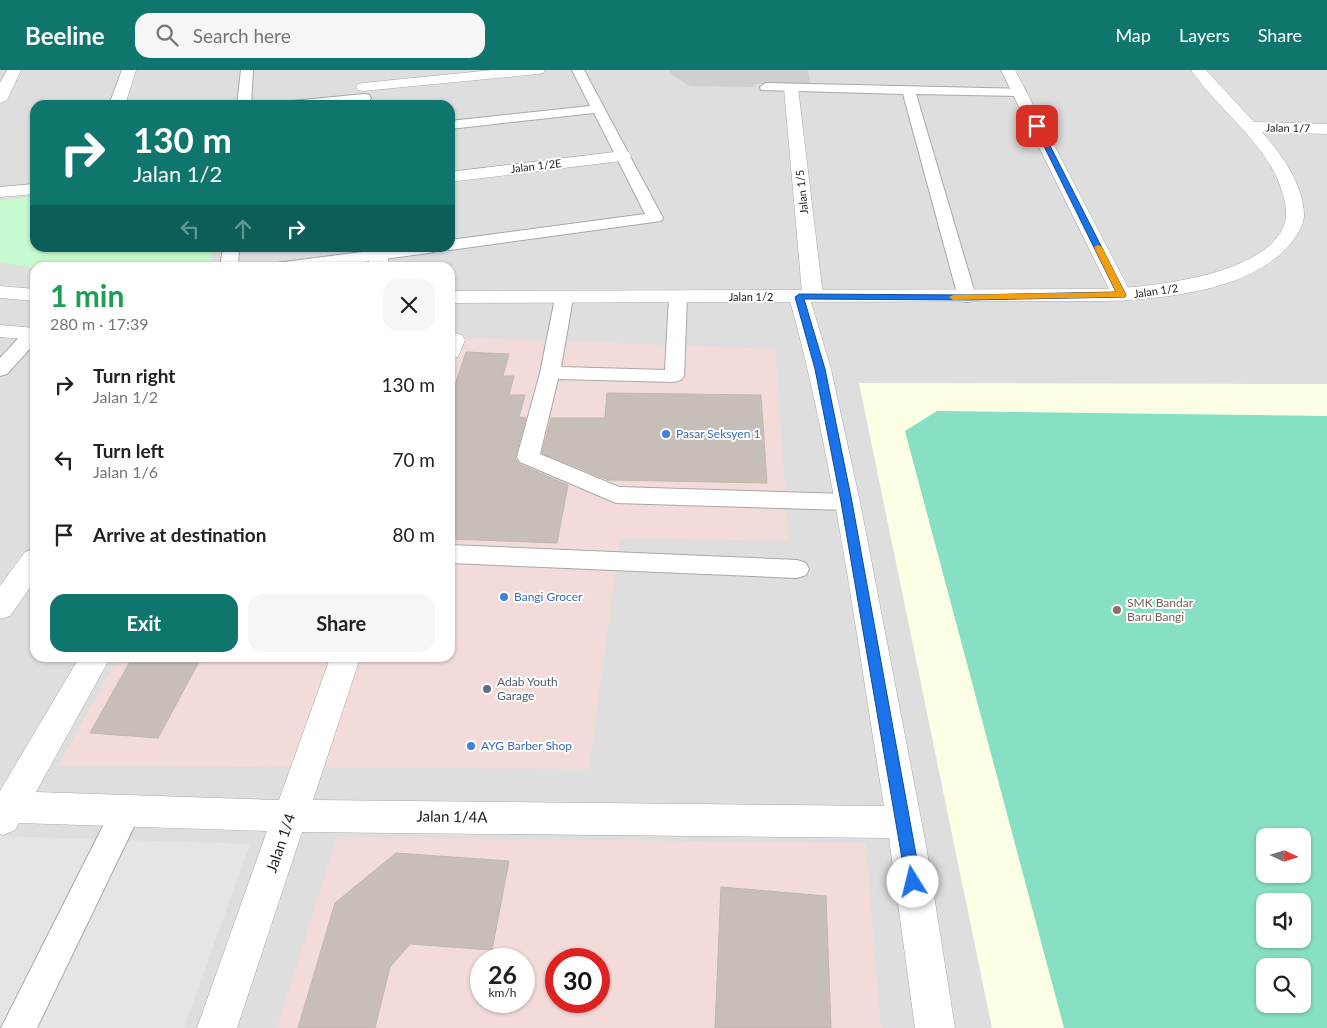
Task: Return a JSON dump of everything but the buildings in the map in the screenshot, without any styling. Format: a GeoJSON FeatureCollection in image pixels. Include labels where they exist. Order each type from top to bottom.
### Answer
{"type":"FeatureCollection","features":[{"type":"Feature","properties":{"kind":"street"},"geometry":{"type":"LineString","coordinates":[[0,98],[14,70]]}},
{"type":"Feature","properties":{"kind":"street"},"geometry":{"type":"LineString","coordinates":[[119,100],[129,70]]}},
{"type":"Feature","properties":{"kind":"street"},"geometry":{"type":"LineString","coordinates":[[362,70],[364,97],[538,70]]}},
{"type":"Feature","properties":{"kind":"street"},"geometry":{"type":"LineString","coordinates":[[1008,70],[1122,295]]}},
{"type":"Feature","properties":{"kind":"street","name":"Jalan 1/2"},"geometry":{"type":"LineString","coordinates":[[455,297],[678,298],[1122,295],[1162,291],[1222,277],[1248,266],[1272,252],[1290,234],[1295,216],[1291,189],[1282,170],[1249,127],[1198,70]]}},
{"type":"Feature","properties":{"kind":"street","name":"Jalan 1/5"},"geometry":{"type":"LineString","coordinates":[[785,84],[806,296],[847,502],[903,822],[935,1028]]}},
{"type":"Feature","properties":{"kind":"street","name":"Jalan 1/7"},"geometry":{"type":"LineString","coordinates":[[1249,127],[1327,129]]}},
{"type":"Feature","properties":{"kind":"street","name":"Jalan 1/2E"},"geometry":{"type":"LineString","coordinates":[[455,175],[623,156]]}},
{"type":"Feature","properties":{"kind":"street"},"geometry":{"type":"LineString","coordinates":[[0,192],[30,189]]}},
{"type":"Feature","properties":{"kind":"street"},"geometry":{"type":"LineString","coordinates":[[0,292],[30,295]]}},
{"type":"Feature","properties":{"kind":"street"},"geometry":{"type":"LineString","coordinates":[[0,332],[30,334]]}},
{"type":"Feature","properties":{"kind":"street"},"geometry":{"type":"LineString","coordinates":[[0,608],[30,566]]}},
{"type":"Feature","properties":{"kind":"street"},"geometry":{"type":"LineString","coordinates":[[3,813],[93,662]]}},
{"type":"Feature","properties":{"kind":"street","name":"Jalan 1/4"},"geometry":{"type":"LineString","coordinates":[[217,1028],[343,662]]}},
{"type":"Feature","properties":{"kind":"street","name":"Jalan 1/4A"},"geometry":{"type":"LineString","coordinates":[[3,813],[127,810],[290,816],[903,822]]}},
{"type":"Feature","properties":{"kind":"lane"},"geometry":{"type":"LineString","coordinates":[[244,100],[247,70]]}},
{"type":"Feature","properties":{"kind":"lane"},"geometry":{"type":"LineString","coordinates":[[455,244],[655,218],[578,70]]}},
{"type":"Feature","properties":{"kind":"lane"},"geometry":{"type":"LineString","coordinates":[[766,87],[785,84],[1020,92]]}},
{"type":"Feature","properties":{"kind":"lane"},"geometry":{"type":"LineString","coordinates":[[908,89],[968,297]]}},
{"type":"Feature","properties":{"kind":"lane"},"geometry":{"type":"LineString","coordinates":[[337,100],[364,97]]}},
{"type":"Feature","properties":{"kind":"lane"},"geometry":{"type":"LineString","coordinates":[[455,124],[598,109]]}},
{"type":"Feature","properties":{"kind":"lane"},"geometry":{"type":"LineString","coordinates":[[327,262],[403,252]]}},
{"type":"Feature","properties":{"kind":"lane"},"geometry":{"type":"LineString","coordinates":[[564,298],[550,373],[528,457],[616,495],[847,502]]}},
{"type":"Feature","properties":{"kind":"lane"},"geometry":{"type":"LineString","coordinates":[[550,373],[674,376],[678,298]]}},
{"type":"Feature","properties":{"kind":"lane"},"geometry":{"type":"LineString","coordinates":[[0,370],[30,338]]}},
{"type":"Feature","properties":{"kind":"lane"},"geometry":{"type":"LineString","coordinates":[[455,554],[797,568]]}},
{"type":"Feature","properties":{"kind":"lane"},"geometry":{"type":"LineString","coordinates":[[19,1028],[127,810]]}},
{"type":"Feature","properties":{"kind":"shaded area"},"geometry":{"type":"Polygon","coordinates":[[[0,70],[1327,70],[1327,1028],[0,1028],[0,70]]]}},
{"type":"Feature","properties":{"kind":"shaded area"},"geometry":{"type":"Polygon","coordinates":[[[670,70],[808,70],[811,85],[757,84],[754,87],[690,86],[671,74],[670,70]]]}},
{"type":"Feature","properties":{"kind":"shaded area"},"geometry":{"type":"Polygon","coordinates":[[[455,337],[775,349],[789,541],[620,538],[589,769],[58,766],[116,662],[455,662],[455,337]]]}},
{"type":"Feature","properties":{"kind":"shaded area","name":"SMK Bandar Baru Bangi"},"geometry":{"type":"Polygon","coordinates":[[[859,383],[1327,384],[1327,1028],[992,1028],[859,383]]]}},
{"type":"Feature","properties":{"kind":"shaded area"},"geometry":{"type":"Polygon","coordinates":[[[0,836],[250,844],[184,1028],[0,1028],[0,836]]]}},
{"type":"Feature","properties":{"kind":"shaded area"},"geometry":{"type":"Polygon","coordinates":[[[337,837],[866,843],[881,1028],[277,1028],[337,837]]]}},
{"type":"Feature","properties":{"kind":"green space"},"geometry":{"type":"Polygon","coordinates":[[[30,197],[30,252],[212,252],[211,262],[30,262],[30,267],[0,262],[0,200],[30,197]]]}},
{"type":"Feature","properties":{"kind":"green space","name":"SMK Bandar Baru Bangi"},"geometry":{"type":"Polygon","coordinates":[[[937,411],[1327,416],[1327,1028],[1064,1028],[905,431],[937,411]]]}},
{"type":"Feature","properties":{"kind":"slow traffic"},"geometry":{"type":"LineString","coordinates":[[953,297],[1122,295],[1098,247]]}},
{"type":"Feature","properties":{"kind":"place","name":"Pasar Seksyen 1"},"geometry":{"type":"Point","coordinates":[666,434]}},
{"type":"Feature","properties":{"kind":"place","name":"Bangi Grocer"},"geometry":{"type":"Point","coordinates":[504,597]}},
{"type":"Feature","properties":{"kind":"place","name":"SMK Bandar Baru Bangi"},"geometry":{"type":"Point","coordinates":[1117,610]}},
{"type":"Feature","properties":{"kind":"place","name":"Adab Youth Garage"},"geometry":{"type":"Point","coordinates":[487,689]}},
{"type":"Feature","properties":{"kind":"place","name":"AYG Barber Shop"},"geometry":{"type":"Point","coordinates":[471,746]}},
{"type":"Feature","properties":{"kind":"route"},"geometry":{"type":"LineString","coordinates":[[913,882],[847,502],[820,369],[799,297],[1122,295],[1037,126]]}}]}
